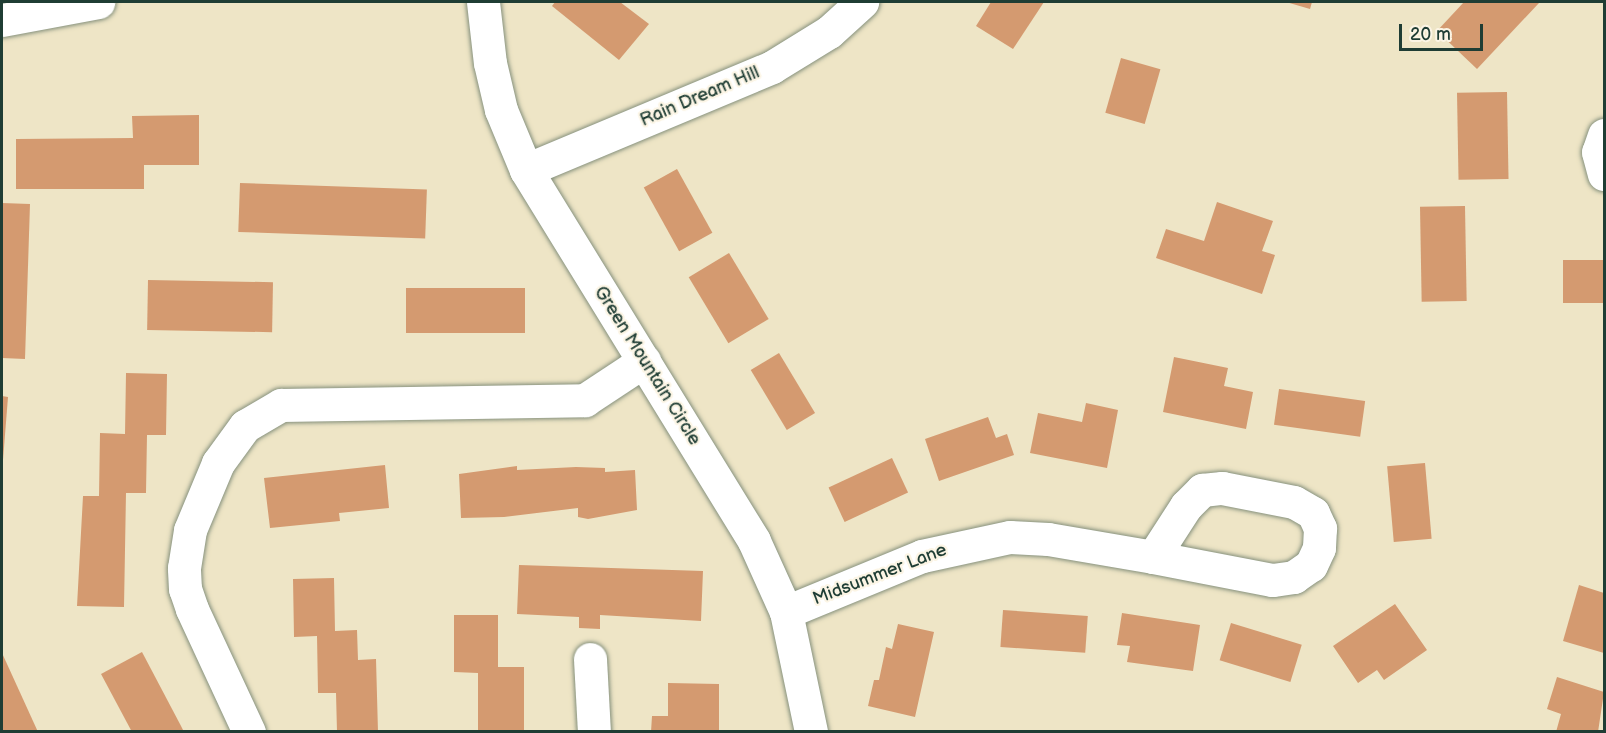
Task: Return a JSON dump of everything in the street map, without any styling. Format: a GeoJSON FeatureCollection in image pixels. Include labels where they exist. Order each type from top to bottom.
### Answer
{"type":"FeatureCollection","features":[{"type":"Feature","properties":{"kind":"street"},"geometry":{"type":"LineString","coordinates":[[2,20],[98,2]]}},
{"type":"Feature","properties":{"kind":"street","name":"Green Mountain Circle"},"geometry":{"type":"LineString","coordinates":[[483,2],[490,63],[501,110],[526,171],[754,541],[786,612],[811,732]]}},
{"type":"Feature","properties":{"kind":"street","name":"Rain Dream Hill"},"geometry":{"type":"LineString","coordinates":[[526,171],[772,67],[829,32],[862,2]]}},
{"type":"Feature","properties":{"kind":"street"},"geometry":{"type":"LineString","coordinates":[[1605,135],[1598,152],[1605,174]]}},
{"type":"Feature","properties":{"kind":"street"},"geometry":{"type":"LineString","coordinates":[[249,732],[192,609],[185,589],[184,568],[190,530],[218,463],[245,426],[281,405],[585,400],[645,361]]}},
{"type":"Feature","properties":{"kind":"street","name":"Midsummer Lane"},"geometry":{"type":"LineString","coordinates":[[786,612],[922,556],[1010,537],[1048,539],[1272,580],[1294,577],[1311,565],[1319,548],[1320,528],[1313,513],[1294,502],[1222,488],[1202,490],[1186,506],[1153,557]]}},
{"type":"Feature","properties":{"kind":"street"},"geometry":{"type":"LineString","coordinates":[[590,659],[594,732]]}},
{"type":"Feature","properties":{"kind":"building"},"geometry":{"type":"Polygon","coordinates":[[[555,2],[620,2],[649,24],[619,60],[552,6],[555,2]]]}},
{"type":"Feature","properties":{"kind":"building"},"geometry":{"type":"Polygon","coordinates":[[[991,2],[1044,2],[1013,49],[976,26],[991,2]]]}},
{"type":"Feature","properties":{"kind":"building"},"geometry":{"type":"Polygon","coordinates":[[[1286,2],[1312,2],[1310,9],[1286,2]]]}},
{"type":"Feature","properties":{"kind":"building"},"geometry":{"type":"Polygon","coordinates":[[[1464,2],[1539,3],[1477,69],[1437,31],[1464,2]]]}},
{"type":"Feature","properties":{"kind":"building"},"geometry":{"type":"Polygon","coordinates":[[[1121,58],[1160,69],[1145,124],[1105,113],[1121,58]]]}},
{"type":"Feature","properties":{"kind":"building"},"geometry":{"type":"Polygon","coordinates":[[[1507,92],[1509,179],[1459,180],[1457,93],[1507,92]]]}},
{"type":"Feature","properties":{"kind":"building"},"geometry":{"type":"Polygon","coordinates":[[[199,115],[199,165],[144,165],[144,189],[16,189],[16,139],[133,138],[132,116],[199,115]]]}},
{"type":"Feature","properties":{"kind":"building"},"geometry":{"type":"Polygon","coordinates":[[[677,169],[712,233],[679,251],[644,187],[677,169]]]}},
{"type":"Feature","properties":{"kind":"building"},"geometry":{"type":"Polygon","coordinates":[[[240,183],[427,190],[425,238],[238,232],[240,183]]]}},
{"type":"Feature","properties":{"kind":"building"},"geometry":{"type":"Polygon","coordinates":[[[1217,202],[1273,221],[1262,251],[1275,255],[1262,294],[1156,258],[1166,229],[1204,241],[1217,202]]]}},
{"type":"Feature","properties":{"kind":"building"},"geometry":{"type":"Polygon","coordinates":[[[2,203],[30,204],[25,359],[2,358],[2,203]]]}},
{"type":"Feature","properties":{"kind":"building"},"geometry":{"type":"Polygon","coordinates":[[[1465,206],[1467,301],[1422,302],[1420,207],[1465,206]]]}},
{"type":"Feature","properties":{"kind":"building"},"geometry":{"type":"Polygon","coordinates":[[[729,253],[769,319],[728,343],[689,277],[729,253]]]}},
{"type":"Feature","properties":{"kind":"building"},"geometry":{"type":"Polygon","coordinates":[[[1563,260],[1604,260],[1604,303],[1563,303],[1563,260]]]}},
{"type":"Feature","properties":{"kind":"building"},"geometry":{"type":"Polygon","coordinates":[[[148,280],[273,282],[272,332],[147,330],[148,280]]]}},
{"type":"Feature","properties":{"kind":"building"},"geometry":{"type":"Polygon","coordinates":[[[406,288],[525,288],[525,333],[406,333],[406,288]]]}},
{"type":"Feature","properties":{"kind":"building"},"geometry":{"type":"Polygon","coordinates":[[[779,353],[815,413],[787,430],[751,370],[779,353]]]}},
{"type":"Feature","properties":{"kind":"building"},"geometry":{"type":"Polygon","coordinates":[[[1174,357],[1228,368],[1224,386],[1253,392],[1246,429],[1163,412],[1174,357]]]}},
{"type":"Feature","properties":{"kind":"building"},"geometry":{"type":"Polygon","coordinates":[[[126,373],[167,374],[166,435],[147,435],[146,493],[126,493],[124,607],[77,606],[83,496],[99,496],[100,433],[125,434],[126,373]]]}},
{"type":"Feature","properties":{"kind":"building"},"geometry":{"type":"Polygon","coordinates":[[[1279,389],[1365,401],[1360,437],[1274,425],[1279,389]]]}},
{"type":"Feature","properties":{"kind":"building"},"geometry":{"type":"Polygon","coordinates":[[[2,396],[8,397],[3,460],[2,460],[2,396]]]}},
{"type":"Feature","properties":{"kind":"building"},"geometry":{"type":"Polygon","coordinates":[[[1086,403],[1118,410],[1107,468],[1030,453],[1038,413],[1082,422],[1086,403]]]}},
{"type":"Feature","properties":{"kind":"building"},"geometry":{"type":"Polygon","coordinates":[[[988,417],[996,438],[1007,434],[1014,455],[939,481],[925,439],[988,417]]]}},
{"type":"Feature","properties":{"kind":"building"},"geometry":{"type":"Polygon","coordinates":[[[892,458],[908,492],[845,522],[829,488],[892,458]]]}},
{"type":"Feature","properties":{"kind":"building"},"geometry":{"type":"Polygon","coordinates":[[[1425,463],[1432,539],[1394,542],[1387,466],[1425,463]]]}},
{"type":"Feature","properties":{"kind":"building"},"geometry":{"type":"Polygon","coordinates":[[[385,465],[389,508],[339,513],[340,521],[270,528],[264,478],[385,465]]]}},
{"type":"Feature","properties":{"kind":"building"},"geometry":{"type":"Polygon","coordinates":[[[517,466],[517,470],[576,467],[605,468],[605,472],[635,470],[637,510],[588,519],[578,517],[578,508],[504,517],[461,518],[459,474],[517,466]]]}},
{"type":"Feature","properties":{"kind":"building"},"geometry":{"type":"Polygon","coordinates":[[[519,565],[703,571],[701,621],[600,615],[600,629],[579,628],[579,617],[517,614],[519,565]]]}},
{"type":"Feature","properties":{"kind":"building"},"geometry":{"type":"Polygon","coordinates":[[[334,578],[335,631],[357,630],[358,660],[376,659],[378,732],[337,732],[336,693],[318,693],[317,636],[294,637],[293,579],[334,578]]]}},
{"type":"Feature","properties":{"kind":"building"},"geometry":{"type":"Polygon","coordinates":[[[1579,585],[1604,593],[1604,653],[1563,641],[1579,585]]]}},
{"type":"Feature","properties":{"kind":"building"},"geometry":{"type":"Polygon","coordinates":[[[1395,604],[1427,650],[1384,680],[1377,670],[1358,683],[1333,646],[1395,604]]]}},
{"type":"Feature","properties":{"kind":"building"},"geometry":{"type":"Polygon","coordinates":[[[1003,610],[1088,616],[1085,653],[1000,647],[1003,610]]]}},
{"type":"Feature","properties":{"kind":"building"},"geometry":{"type":"Polygon","coordinates":[[[1122,613],[1200,625],[1193,671],[1127,662],[1130,646],[1117,645],[1122,613]]]}},
{"type":"Feature","properties":{"kind":"building"},"geometry":{"type":"Polygon","coordinates":[[[454,615],[498,615],[498,667],[524,667],[524,732],[478,732],[478,673],[454,672],[454,615]]]}},
{"type":"Feature","properties":{"kind":"building"},"geometry":{"type":"Polygon","coordinates":[[[1231,623],[1302,645],[1290,682],[1220,660],[1231,623]]]}},
{"type":"Feature","properties":{"kind":"building"},"geometry":{"type":"Polygon","coordinates":[[[898,624],[934,632],[915,717],[868,706],[874,680],[879,680],[886,647],[892,649],[898,624]]]}},
{"type":"Feature","properties":{"kind":"building"},"geometry":{"type":"Polygon","coordinates":[[[142,652],[184,732],[132,732],[101,674],[142,652]]]}},
{"type":"Feature","properties":{"kind":"building"},"geometry":{"type":"Polygon","coordinates":[[[2,653],[38,732],[2,732],[2,653]]]}},
{"type":"Feature","properties":{"kind":"building"},"geometry":{"type":"Polygon","coordinates":[[[1557,677],[1604,692],[1598,732],[1556,732],[1561,714],[1547,709],[1557,677]]]}},
{"type":"Feature","properties":{"kind":"building"},"geometry":{"type":"Polygon","coordinates":[[[668,683],[719,684],[719,732],[651,732],[652,716],[668,716],[668,683]]]}}]}
